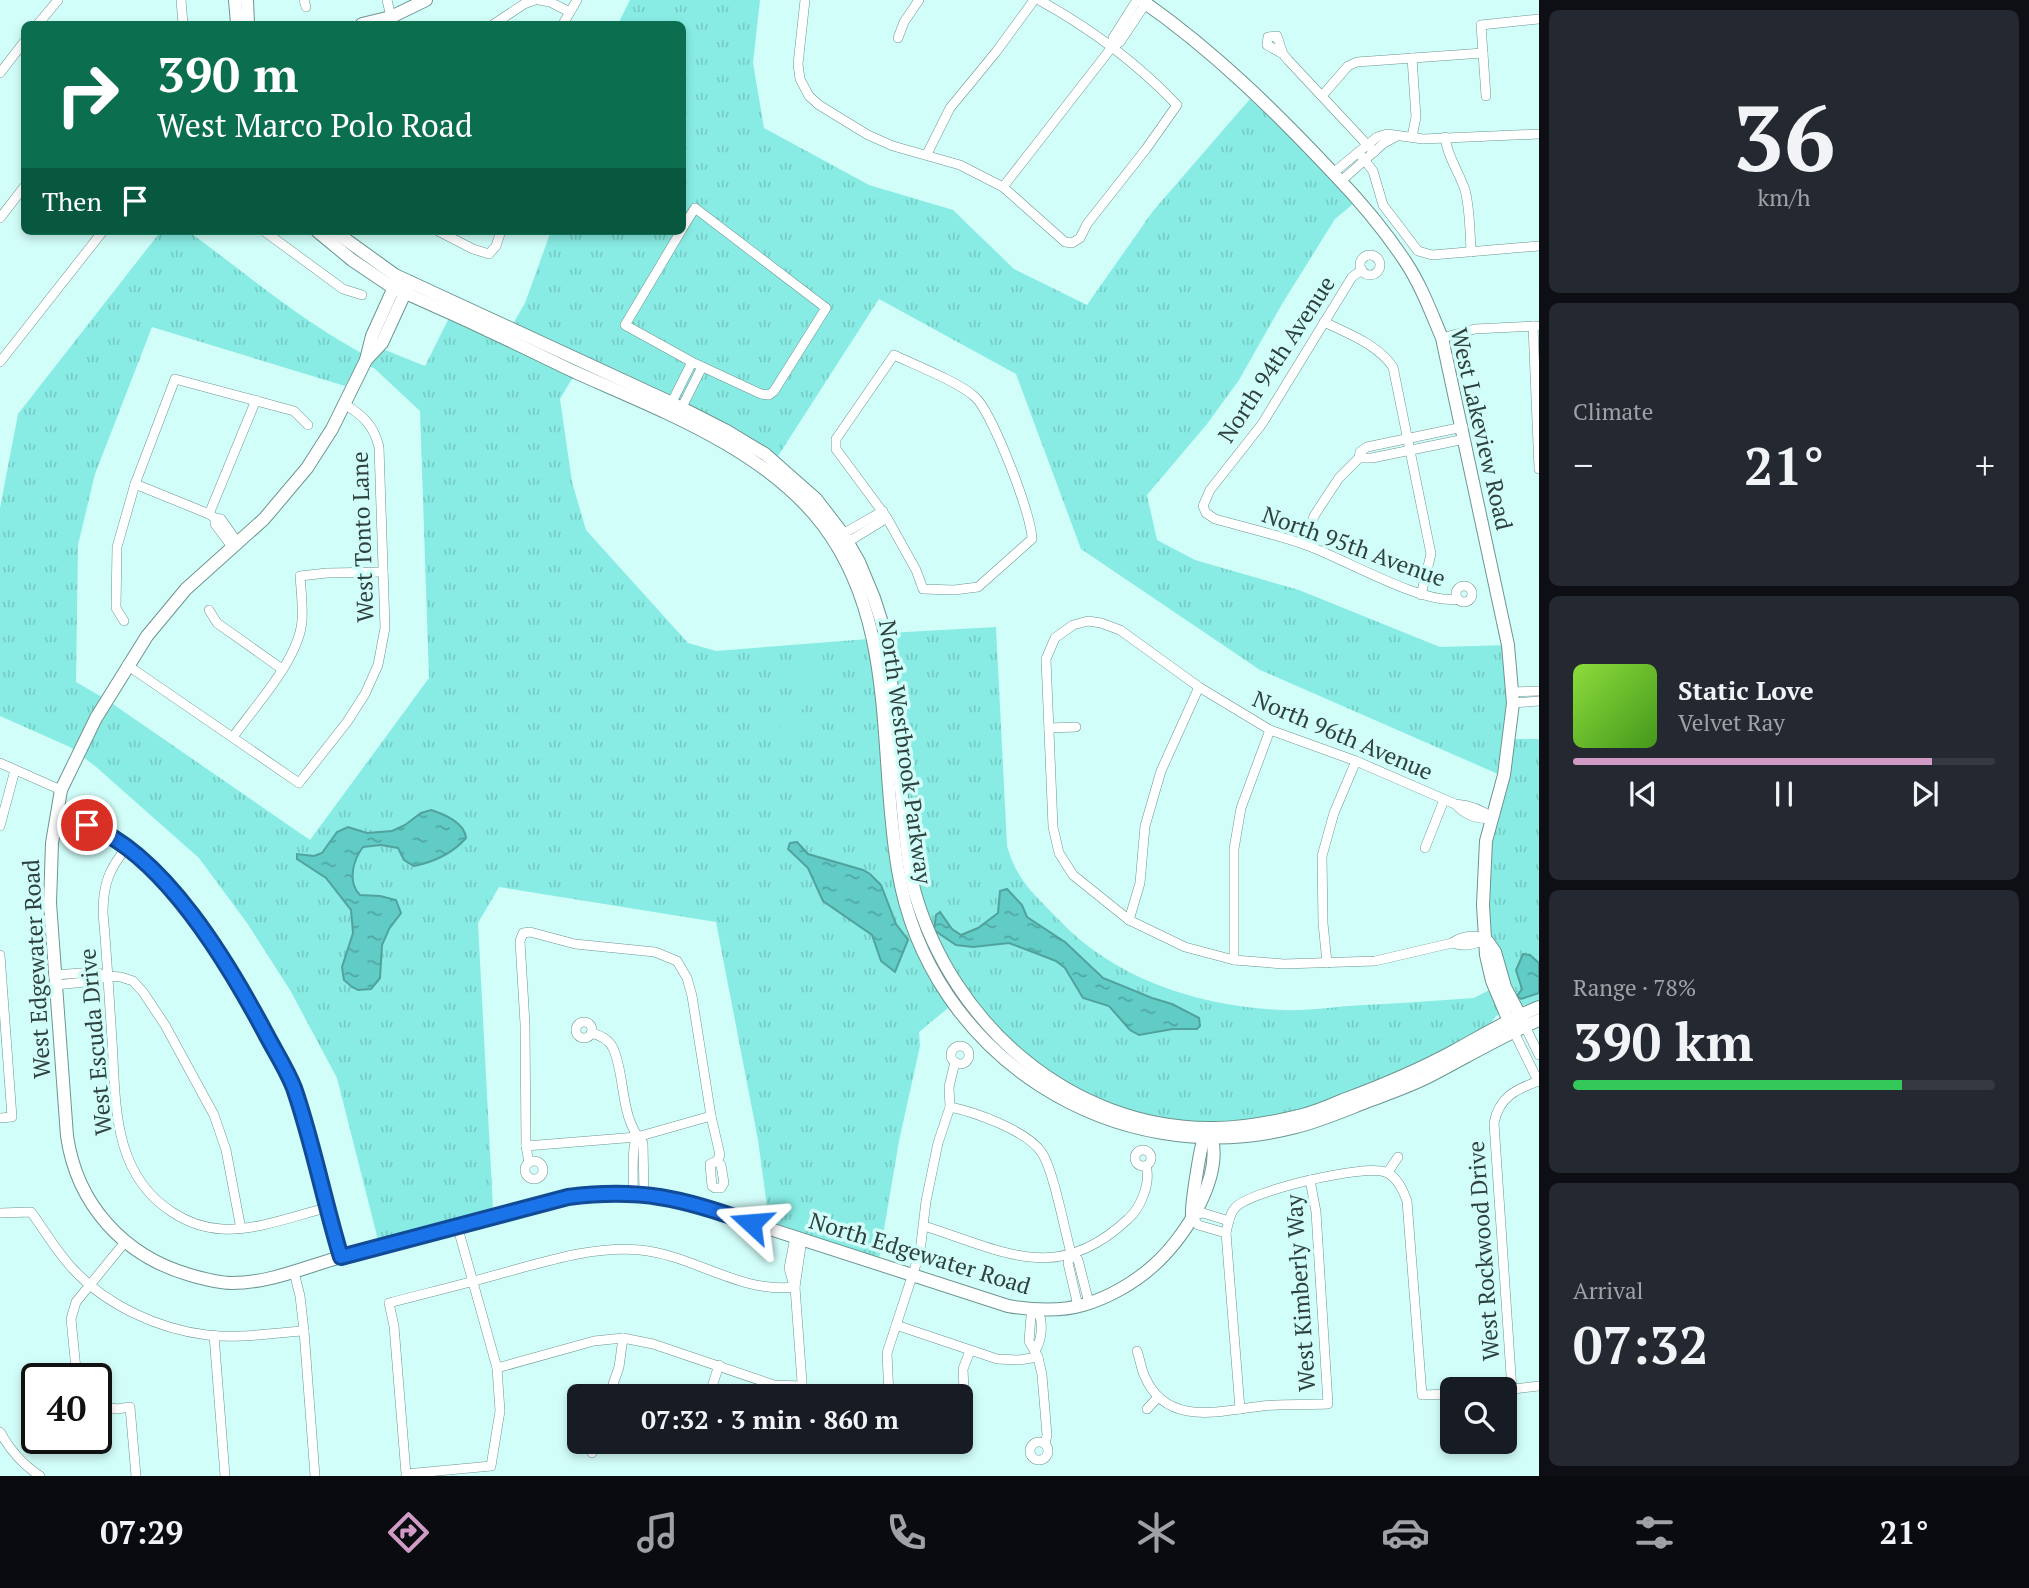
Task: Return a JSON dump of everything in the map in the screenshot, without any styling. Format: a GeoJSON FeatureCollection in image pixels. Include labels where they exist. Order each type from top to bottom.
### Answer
{"type":"FeatureCollection","features":[{"type":"Feature","properties":{"kind":"street"},"geometry":{"type":"LineString","coordinates":[[45,21],[58,0]]}},
{"type":"Feature","properties":{"kind":"street"},"geometry":{"type":"LineString","coordinates":[[181,0],[183,21]]}},
{"type":"Feature","properties":{"kind":"street"},"geometry":{"type":"LineString","coordinates":[[235,0],[237,21]]}},
{"type":"Feature","properties":{"kind":"street"},"geometry":{"type":"LineString","coordinates":[[247,0],[248,21]]}},
{"type":"Feature","properties":{"kind":"street"},"geometry":{"type":"LineString","coordinates":[[387,0],[391,17]]}},
{"type":"Feature","properties":{"kind":"street"},"geometry":{"type":"LineString","coordinates":[[374,21],[391,17],[426,0]]}},
{"type":"Feature","properties":{"kind":"street"},"geometry":{"type":"LineString","coordinates":[[498,21],[524,4],[537,0],[550,2],[570,12]]}},
{"type":"Feature","properties":{"kind":"street"},"geometry":{"type":"LineString","coordinates":[[566,21],[577,0]]}},
{"type":"Feature","properties":{"kind":"street"},"geometry":{"type":"LineString","coordinates":[[805,0],[798,64],[803,88],[819,105],[868,135],[892,146],[960,165],[1003,187],[1065,242],[1072,243],[1080,238],[1087,224],[1177,105],[1152,79],[1112,47],[1065,14],[1037,0],[950,108],[927,154]]}},
{"type":"Feature","properties":{"kind":"street"},"geometry":{"type":"LineString","coordinates":[[898,38],[904,22],[919,0]]}},
{"type":"Feature","properties":{"kind":"street"},"geometry":{"type":"LineString","coordinates":[[1003,187],[1112,47],[1120,42],[1142,1]]}},
{"type":"Feature","properties":{"kind":"street","name":"West Lakeview Road"},"geometry":{"type":"LineString","coordinates":[[1142,1],[1256,93],[1337,177],[1406,262],[1426,299],[1442,338],[1508,645],[1513,698],[1507,757],[1492,818],[1483,876],[1486,955],[1492,981],[1539,1055]]}},
{"type":"Feature","properties":{"kind":"street"},"geometry":{"type":"LineString","coordinates":[[1486,96],[1481,25],[1539,19]]}},
{"type":"Feature","properties":{"kind":"street"},"geometry":{"type":"LineString","coordinates":[[0,73],[21,46]]}},
{"type":"Feature","properties":{"kind":"street"},"geometry":{"type":"LineString","coordinates":[[1322,96],[1348,66],[1357,62],[1483,53]]}},
{"type":"Feature","properties":{"kind":"street"},"geometry":{"type":"LineString","coordinates":[[1283,54],[1371,148]]}},
{"type":"Feature","properties":{"kind":"street"},"geometry":{"type":"LineString","coordinates":[[1412,58],[1416,117],[1412,137]]}},
{"type":"Feature","properties":{"kind":"street"},"geometry":{"type":"LineString","coordinates":[[1337,177],[1371,148],[1381,135],[1445,137],[1539,134]]}},
{"type":"Feature","properties":{"kind":"street"},"geometry":{"type":"LineString","coordinates":[[1445,137],[1467,201],[1471,252]]}},
{"type":"Feature","properties":{"kind":"street"},"geometry":{"type":"LineString","coordinates":[[1362,156],[1376,178],[1383,205],[1418,251],[1432,255],[1539,246]]}},
{"type":"Feature","properties":{"kind":"street"},"geometry":{"type":"LineString","coordinates":[[0,218],[21,191]]}},
{"type":"Feature","properties":{"kind":"street"},"geometry":{"type":"LineString","coordinates":[[679,235],[625,324],[702,367],[761,394],[769,395],[826,308],[695,208],[686,223]]}},
{"type":"Feature","properties":{"kind":"street"},"geometry":{"type":"LineString","coordinates":[[0,362],[100,235]]}},
{"type":"Feature","properties":{"kind":"street"},"geometry":{"type":"LineString","coordinates":[[270,235],[344,289],[362,295]]}},
{"type":"Feature","properties":{"kind":"street","name":"North Westbrook Parkway"},"geometry":{"type":"LineString","coordinates":[[322,235],[352,260],[402,285],[674,411],[817,499],[841,541],[856,585],[877,627],[895,792],[909,869],[929,933],[952,979],[991,1031],[1035,1069],[1096,1104],[1135,1117],[1208,1135],[1301,1116],[1418,1068],[1517,1023],[1539,1007]]}},
{"type":"Feature","properties":{"kind":"street","name":"North Westbrook Parkway"},"geometry":{"type":"LineString","coordinates":[[339,235],[402,285]]}},
{"type":"Feature","properties":{"kind":"street"},"geometry":{"type":"LineString","coordinates":[[446,235],[489,254],[496,246],[500,235]]}},
{"type":"Feature","properties":{"kind":"street","name":"North 94th Avenue"},"geometry":{"type":"LineString","coordinates":[[1203,506],[1210,489],[1262,425],[1352,277],[1362,270]]}},
{"type":"Feature","properties":{"kind":"street","name":"West Edgewater Road"},"geometry":{"type":"LineString","coordinates":[[125,1242],[90,1202],[71,1161],[54,980],[50,903],[52,843],[61,790],[96,718],[127,665],[167,610],[186,589],[236,545],[289,491],[307,468],[332,429],[366,360],[372,335],[402,285]]}},
{"type":"Feature","properties":{"kind":"street"},"geometry":{"type":"LineString","coordinates":[[1324,322],[1368,343],[1386,357],[1393,367],[1431,554],[1421,594]]}},
{"type":"Feature","properties":{"kind":"street"},"geometry":{"type":"LineString","coordinates":[[1442,338],[1475,329],[1536,326],[1539,469]]}},
{"type":"Feature","properties":{"kind":"street"},"geometry":{"type":"LineString","coordinates":[[894,355],[976,398],[990,418],[1020,492],[1032,526],[1032,540],[978,587],[954,590],[923,589],[885,514],[836,449],[836,439],[894,355]]}},
{"type":"Feature","properties":{"kind":"street"},"geometry":{"type":"LineString","coordinates":[[674,411],[692,362]]}},
{"type":"Feature","properties":{"kind":"street"},"geometry":{"type":"LineString","coordinates":[[674,411],[702,367]]}},
{"type":"Feature","properties":{"kind":"street"},"geometry":{"type":"LineString","coordinates":[[124,621],[116,607],[117,547],[135,484],[175,379],[294,411],[308,425]]}},
{"type":"Feature","properties":{"kind":"street"},"geometry":{"type":"LineString","coordinates":[[213,519],[256,400]]}},
{"type":"Feature","properties":{"kind":"street","name":"West Tonto Lane"},"geometry":{"type":"LineString","coordinates":[[233,737],[299,783],[365,694],[378,666],[386,628],[379,447],[373,428],[365,418],[344,404]]}},
{"type":"Feature","properties":{"kind":"street"},"geometry":{"type":"LineString","coordinates":[[1304,544],[1314,516],[1339,478],[1367,447],[1407,438],[1464,433]]}},
{"type":"Feature","properties":{"kind":"street"},"geometry":{"type":"LineString","coordinates":[[1359,458],[1410,450],[1464,433]]}},
{"type":"Feature","properties":{"kind":"street"},"geometry":{"type":"LineString","coordinates":[[135,484],[213,519],[236,545]]}},
{"type":"Feature","properties":{"kind":"street","name":"North 95th Avenue"},"geometry":{"type":"LineString","coordinates":[[1203,506],[1206,513],[1215,519],[1304,544],[1421,594],[1447,600],[1458,599]]}},
{"type":"Feature","properties":{"kind":"street"},"geometry":{"type":"LineString","coordinates":[[841,541],[885,514]]}},
{"type":"Feature","properties":{"kind":"street"},"geometry":{"type":"LineString","coordinates":[[127,665],[233,737],[282,669],[298,639],[302,621],[300,576],[383,572]]}},
{"type":"Feature","properties":{"kind":"street"},"geometry":{"type":"LineString","coordinates":[[209,610],[217,623],[282,669]]}},
{"type":"Feature","properties":{"kind":"street","name":"North 96th Avenue"},"geometry":{"type":"LineString","coordinates":[[1049,728],[1046,659],[1055,638],[1073,625],[1088,621],[1101,622],[1120,631],[1199,687],[1270,730],[1356,761],[1444,800],[1484,812],[1492,818]]}},
{"type":"Feature","properties":{"kind":"street"},"geometry":{"type":"LineString","coordinates":[[1129,920],[1140,883],[1145,826],[1161,771],[1199,687]]}},
{"type":"Feature","properties":{"kind":"street"},"geometry":{"type":"LineString","coordinates":[[1513,698],[1539,691]]}},
{"type":"Feature","properties":{"kind":"street"},"geometry":{"type":"LineString","coordinates":[[1513,698],[1539,701]]}},
{"type":"Feature","properties":{"kind":"street"},"geometry":{"type":"LineString","coordinates":[[1076,727],[1049,728],[1053,827],[1059,853],[1073,875],[1129,920],[1185,947],[1234,960],[1284,964],[1375,961],[1452,943],[1459,946],[1478,944],[1486,938]]}},
{"type":"Feature","properties":{"kind":"street"},"geometry":{"type":"LineString","coordinates":[[1234,960],[1234,849],[1241,808],[1270,730]]}},
{"type":"Feature","properties":{"kind":"street"},"geometry":{"type":"LineString","coordinates":[[1327,963],[1323,923],[1322,856],[1334,813],[1356,761]]}},
{"type":"Feature","properties":{"kind":"street"},"geometry":{"type":"LineString","coordinates":[[0,763],[61,790]]}},
{"type":"Feature","properties":{"kind":"street"},"geometry":{"type":"LineString","coordinates":[[0,826],[15,770]]}},
{"type":"Feature","properties":{"kind":"street"},"geometry":{"type":"LineString","coordinates":[[1425,848],[1444,800]]}},
{"type":"Feature","properties":{"kind":"street"},"geometry":{"type":"LineString","coordinates":[[87,825],[127,847],[179,897],[247,998],[293,1086],[341,1257]]}},
{"type":"Feature","properties":{"kind":"street","name":"West Escuda Drive"},"geometry":{"type":"LineString","coordinates":[[127,847],[117,860],[103,890],[114,1083],[124,1150],[142,1185],[154,1200],[181,1218],[219,1229],[241,1229],[326,1208]]}},
{"type":"Feature","properties":{"kind":"street"},"geometry":{"type":"LineString","coordinates":[[529,1163],[526,1146],[525,1024],[520,941],[523,933],[530,932],[575,944],[655,952],[677,961],[687,978],[692,996],[720,1155],[717,1161]]}},
{"type":"Feature","properties":{"kind":"street"},"geometry":{"type":"LineString","coordinates":[[0,955],[12,1117],[0,1118]]}},
{"type":"Feature","properties":{"kind":"street"},"geometry":{"type":"LineString","coordinates":[[54,980],[95,981],[107,976],[133,981],[165,1025],[214,1115],[226,1150],[241,1229]]}},
{"type":"Feature","properties":{"kind":"street","name":"North Westbrook Parkway"},"geometry":{"type":"LineString","coordinates":[[1517,1023],[1539,1020]]}},
{"type":"Feature","properties":{"kind":"street","name":"West Lakeview Road"},"geometry":{"type":"LineString","coordinates":[[1517,1023],[1539,1081]]}},
{"type":"Feature","properties":{"kind":"street"},"geometry":{"type":"LineString","coordinates":[[592,1033],[599,1035],[614,1049],[626,1107],[643,1143],[644,1156],[638,1193]]}},
{"type":"Feature","properties":{"kind":"street"},"geometry":{"type":"LineString","coordinates":[[888,1384],[887,1353],[913,1276],[938,1143],[950,1107],[948,1087],[955,1062]]}},
{"type":"Feature","properties":{"kind":"street","name":"West Rockwood Drive"},"geometry":{"type":"LineString","coordinates":[[1507,1377],[1494,1122],[1496,1111],[1509,1094],[1539,1081]]}},
{"type":"Feature","properties":{"kind":"street"},"geometry":{"type":"LineString","coordinates":[[950,1107],[1000,1122],[1041,1151],[1051,1175],[1071,1253],[1078,1260],[1084,1304]]}},
{"type":"Feature","properties":{"kind":"street"},"geometry":{"type":"LineString","coordinates":[[526,1146],[638,1137],[711,1116]]}},
{"type":"Feature","properties":{"kind":"street","name":"North Edgewater Road"},"geometry":{"type":"LineString","coordinates":[[125,1242],[169,1268],[210,1281],[243,1283],[294,1272],[457,1225],[568,1197],[606,1192],[638,1193],[690,1203],[1008,1306],[1037,1310],[1084,1304],[1133,1282],[1154,1265],[1171,1247],[1192,1216],[1191,1204],[1208,1135]]}},
{"type":"Feature","properties":{"kind":"street"},"geometry":{"type":"LineString","coordinates":[[1388,1172],[1398,1157]]}},
{"type":"Feature","properties":{"kind":"street"},"geometry":{"type":"LineString","coordinates":[[924,1226],[1004,1253],[1030,1258],[1059,1258],[1089,1247],[1113,1234],[1133,1215],[1149,1175],[1146,1166]]}},
{"type":"Feature","properties":{"kind":"street"},"geometry":{"type":"LineString","coordinates":[[1138,1351],[1145,1377],[1158,1397],[1185,1412],[1240,1409],[1226,1233],[1233,1209],[1246,1198],[1310,1180],[1368,1169],[1388,1172],[1403,1190],[1407,1201],[1422,1395],[1440,1394]]}},
{"type":"Feature","properties":{"kind":"street","name":"West Kimberly Way"},"geometry":{"type":"LineString","coordinates":[[1240,1409],[1328,1404],[1316,1212],[1310,1180]]}},
{"type":"Feature","properties":{"kind":"street"},"geometry":{"type":"LineString","coordinates":[[0,1213],[32,1212],[67,1262],[91,1286],[119,1306],[151,1320],[181,1330],[214,1335],[244,1336],[304,1331]]}},
{"type":"Feature","properties":{"kind":"street"},"geometry":{"type":"LineString","coordinates":[[1226,1233],[1198,1225],[1192,1216],[1203,1213],[1229,1221]]}},
{"type":"Feature","properties":{"kind":"street"},"geometry":{"type":"LineString","coordinates":[[457,1225],[472,1282],[497,1368],[500,1411],[491,1466],[406,1474],[394,1326],[389,1303],[472,1282],[579,1254],[641,1250],[693,1263],[755,1284],[777,1289],[794,1287]]}},
{"type":"Feature","properties":{"kind":"street"},"geometry":{"type":"LineString","coordinates":[[798,1238],[794,1287],[802,1384]]}},
{"type":"Feature","properties":{"kind":"street"},"geometry":{"type":"LineString","coordinates":[[76,1363],[71,1319],[76,1302],[125,1242]]}},
{"type":"Feature","properties":{"kind":"street"},"geometry":{"type":"LineString","coordinates":[[294,1272],[304,1331],[315,1476]]}},
{"type":"Feature","properties":{"kind":"street"},"geometry":{"type":"LineString","coordinates":[[1037,1310],[1031,1316],[1029,1341],[1036,1354],[1045,1402],[1045,1444]]}},
{"type":"Feature","properties":{"kind":"street"},"geometry":{"type":"LineString","coordinates":[[896,1325],[998,1359],[1019,1360],[1036,1354]]}},
{"type":"Feature","properties":{"kind":"street"},"geometry":{"type":"LineString","coordinates":[[214,1335],[225,1476]]}},
{"type":"Feature","properties":{"kind":"street"},"geometry":{"type":"LineString","coordinates":[[497,1368],[594,1341],[623,1338],[653,1344],[771,1384]]}},
{"type":"Feature","properties":{"kind":"street"},"geometry":{"type":"LineString","coordinates":[[613,1384],[619,1367],[623,1338]]}},
{"type":"Feature","properties":{"kind":"street"},"geometry":{"type":"LineString","coordinates":[[964,1384],[963,1369],[970,1351]]}},
{"type":"Feature","properties":{"kind":"street"},"geometry":{"type":"LineString","coordinates":[[713,1384],[719,1365]]}},
{"type":"Feature","properties":{"kind":"street"},"geometry":{"type":"LineString","coordinates":[[1517,1389],[1539,1387]]}},
{"type":"Feature","properties":{"kind":"street"},"geometry":{"type":"LineString","coordinates":[[1146,1409],[1158,1397]]}},
{"type":"Feature","properties":{"kind":"street"},"geometry":{"type":"LineString","coordinates":[[112,1408],[130,1407],[136,1476]]}},
{"type":"Feature","properties":{"kind":"street"},"geometry":{"type":"LineString","coordinates":[[0,1432],[26,1472],[40,1476]]}},
{"type":"Feature","properties":{"kind":"green space"},"geometry":{"type":"Polygon","coordinates":[[[630,0],[760,0],[753,63],[764,128],[869,185],[953,210],[1014,269],[1087,305],[1153,211],[1250,99],[1302,148],[1353,204],[1335,219],[1239,380],[1207,424],[1147,495],[1157,540],[1195,560],[1299,590],[1440,647],[1508,645],[1510,739],[1539,739],[1539,1000],[1496,1016],[1477,1042],[1282,1125],[1154,1126],[1015,1060],[981,1029],[959,999],[919,1032],[920,1046],[899,1141],[879,1259],[769,1221],[758,1140],[716,922],[499,887],[478,923],[493,1209],[378,1240],[337,1078],[290,990],[247,923],[199,858],[95,766],[70,747],[0,716],[0,508],[18,414],[158,235],[193,235],[324,331],[373,359],[380,348],[425,366],[453,310],[509,331],[525,303],[550,235],[686,235],[686,21],[620,21],[630,0]],[[879,299],[778,456],[811,488],[888,633],[996,627],[1007,846],[1016,869],[1027,886],[1058,919],[1106,959],[1162,986],[1222,1003],[1252,1008],[1299,1010],[1474,998],[1491,989],[1478,906],[1478,871],[1498,774],[1260,670],[1081,549],[1016,374],[879,299]],[[152,327],[95,474],[78,545],[76,682],[107,700],[310,840],[429,678],[420,411],[374,368],[358,363],[345,386],[152,327]],[[573,377],[560,399],[572,482],[586,530],[688,643],[716,651],[868,639],[852,585],[827,540],[795,502],[757,471],[669,421],[573,377]]]}},
{"type":"Feature","properties":{"kind":"green space"},"geometry":{"type":"Polygon","coordinates":[[[822,649],[823,661],[797,663],[796,651],[822,649]]]}},
{"type":"Feature","properties":{"kind":"green space"},"geometry":{"type":"Polygon","coordinates":[[[824,668],[825,680],[799,682],[798,670],[824,668]]]}},
{"type":"Feature","properties":{"kind":"green space"},"geometry":{"type":"Polygon","coordinates":[[[804,697],[805,709],[779,712],[778,699],[804,697]]]}},
{"type":"Feature","properties":{"kind":"green space"},"geometry":{"type":"Polygon","coordinates":[[[806,717],[807,729],[781,732],[780,719],[806,717]]]}},
{"type":"Feature","properties":{"kind":"water"},"geometry":{"type":"Polygon","coordinates":[[[431,810],[453,820],[465,833],[466,838],[449,852],[414,866],[404,860],[398,848],[381,845],[363,847],[356,858],[353,878],[360,895],[396,900],[401,913],[389,929],[382,945],[380,978],[371,989],[358,990],[344,980],[342,967],[353,933],[351,910],[326,878],[297,859],[297,854],[314,856],[322,853],[337,832],[348,827],[367,833],[392,831],[431,810]]]}},
{"type":"Feature","properties":{"kind":"water"},"geometry":{"type":"Polygon","coordinates":[[[797,842],[808,854],[863,870],[881,885],[896,924],[908,940],[895,972],[881,961],[872,935],[823,901],[808,868],[788,849],[790,843],[797,842]]]}},
{"type":"Feature","properties":{"kind":"water"},"geometry":{"type":"Polygon","coordinates":[[[1007,889],[1022,905],[1027,917],[1065,942],[1103,978],[1172,1004],[1199,1018],[1200,1026],[1197,1029],[1173,1029],[1139,1035],[1130,1030],[1109,1006],[1083,998],[1065,968],[1056,961],[1009,943],[973,947],[956,945],[934,930],[936,915],[940,912],[952,929],[961,935],[978,928],[998,913],[1000,891],[1007,889]]]}},
{"type":"Feature","properties":{"kind":"water"},"geometry":{"type":"Polygon","coordinates":[[[1523,954],[1530,955],[1539,963],[1539,993],[1521,999],[1517,996],[1522,989],[1516,970],[1523,954]]]}},
{"type":"Feature","properties":{"kind":"route"},"geometry":{"type":"LineString","coordinates":[[87,825],[127,847],[179,897],[247,998],[293,1086],[341,1257],[568,1197],[606,1192],[657,1195],[751,1223]]}}]}
